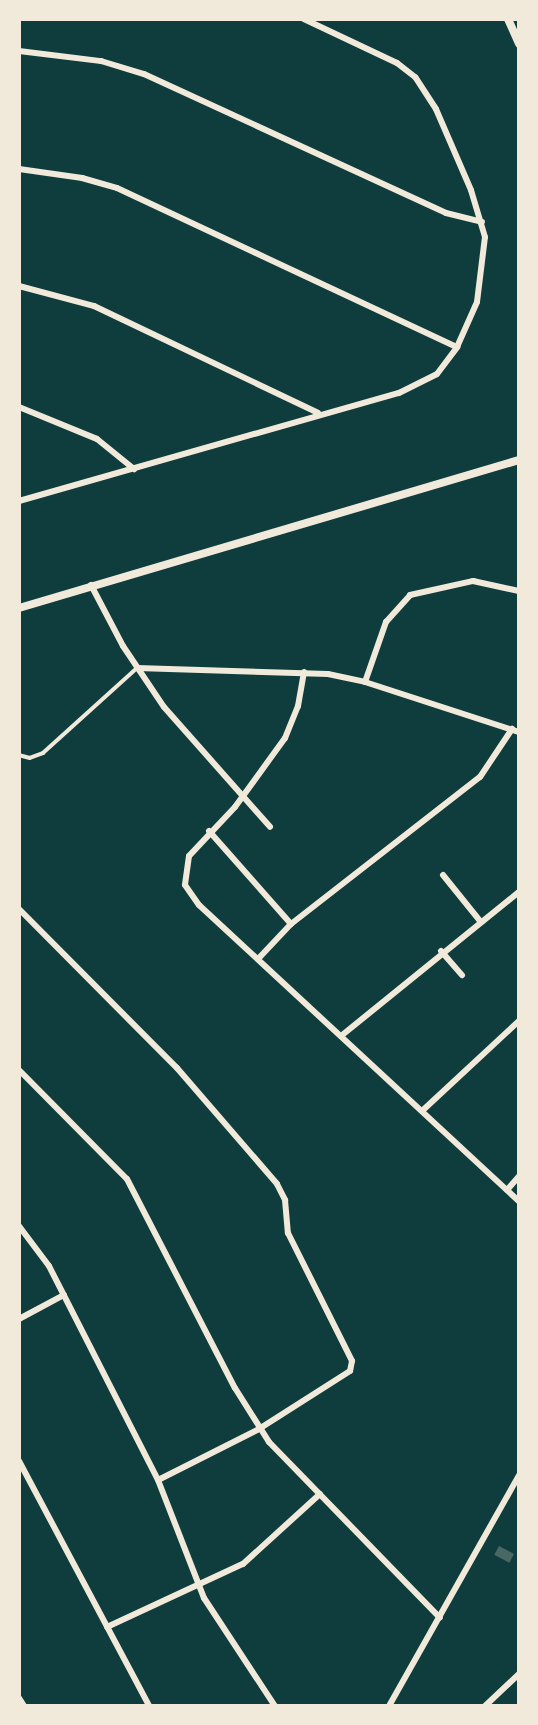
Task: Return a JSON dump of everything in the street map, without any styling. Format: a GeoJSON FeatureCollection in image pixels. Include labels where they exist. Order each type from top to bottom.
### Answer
{"type":"FeatureCollection","features":[{"type":"Feature","properties":{"kind":"street"},"geometry":{"type":"LineString","coordinates":[[19,501],[418,385],[436,374],[457,347],[484,275],[482,222],[436,109],[415,77],[382,54],[304,19]]}},
{"type":"Feature","properties":{"kind":"street"},"geometry":{"type":"LineString","coordinates":[[508,19],[519,44]]}},
{"type":"Feature","properties":{"kind":"street"},"geometry":{"type":"LineString","coordinates":[[19,51],[101,61],[144,74],[446,213],[482,222]]}},
{"type":"Feature","properties":{"kind":"street"},"geometry":{"type":"LineString","coordinates":[[19,169],[82,178],[117,188],[457,347]]}},
{"type":"Feature","properties":{"kind":"street"},"geometry":{"type":"LineString","coordinates":[[19,286],[94,306],[318,413]]}},
{"type":"Feature","properties":{"kind":"street"},"geometry":{"type":"LineString","coordinates":[[19,407],[97,439],[134,469]]}},
{"type":"Feature","properties":{"kind":"street"},"geometry":{"type":"LineString","coordinates":[[19,608],[519,460]]}},
{"type":"Feature","properties":{"kind":"street"},"geometry":{"type":"LineString","coordinates":[[365,682],[386,622],[410,595],[473,581],[519,591]]}},
{"type":"Feature","properties":{"kind":"street"},"geometry":{"type":"LineString","coordinates":[[91,585],[137,668],[178,725],[245,794],[270,827]]}},
{"type":"Feature","properties":{"kind":"street"},"geometry":{"type":"LineString","coordinates":[[137,668],[304,672],[365,682],[515,731],[480,777],[291,924],[258,959]]}},
{"type":"Feature","properties":{"kind":"street"},"geometry":{"type":"LineString","coordinates":[[304,672],[298,706],[285,738],[245,794],[209,831],[185,864],[185,885],[199,905],[519,1201]]}},
{"type":"Feature","properties":{"kind":"street"},"geometry":{"type":"LineString","coordinates":[[209,831],[291,924]]}},
{"type":"Feature","properties":{"kind":"street"},"geometry":{"type":"LineString","coordinates":[[443,875],[480,921]]}},
{"type":"Feature","properties":{"kind":"street"},"geometry":{"type":"LineString","coordinates":[[341,1036],[441,951],[519,892]]}},
{"type":"Feature","properties":{"kind":"street"},"geometry":{"type":"LineString","coordinates":[[19,909],[177,1068],[277,1184],[285,1200],[288,1233],[351,1366],[343,1376],[259,1429],[158,1480]]}},
{"type":"Feature","properties":{"kind":"street"},"geometry":{"type":"LineString","coordinates":[[441,951],[461,975]]}},
{"type":"Feature","properties":{"kind":"street"},"geometry":{"type":"LineString","coordinates":[[422,1111],[519,1021]]}},
{"type":"Feature","properties":{"kind":"street"},"geometry":{"type":"LineString","coordinates":[[19,1070],[127,1179],[259,1429],[440,1618]]}},
{"type":"Feature","properties":{"kind":"street"},"geometry":{"type":"LineString","coordinates":[[507,1190],[519,1176]]}},
{"type":"Feature","properties":{"kind":"street"},"geometry":{"type":"LineString","coordinates":[[19,1226],[64,1295],[158,1480],[197,1586],[275,1706]]}},
{"type":"Feature","properties":{"kind":"street"},"geometry":{"type":"LineString","coordinates":[[19,1319],[64,1295]]}},
{"type":"Feature","properties":{"kind":"street"},"geometry":{"type":"LineString","coordinates":[[19,1461],[149,1706]]}},
{"type":"Feature","properties":{"kind":"street"},"geometry":{"type":"LineString","coordinates":[[389,1706],[519,1475]]}},
{"type":"Feature","properties":{"kind":"street"},"geometry":{"type":"LineString","coordinates":[[107,1627],[197,1586],[262,1550],[320,1494]]}},
{"type":"Feature","properties":{"kind":"street"},"geometry":{"type":"LineString","coordinates":[[485,1706],[519,1674]]}},
{"type":"Feature","properties":{"kind":"street"},"geometry":{"type":"LineString","coordinates":[[19,1698],[23,1706]]}},
{"type":"Feature","properties":{"kind":"lane"},"geometry":{"type":"LineString","coordinates":[[19,755],[30,758],[43,753],[137,668]]}},
{"type":"Feature","properties":{"kind":"building"},"geometry":{"type":"Polygon","coordinates":[[[499,1546],[514,1554],[509,1563],[494,1555],[499,1546]]]}}]}
